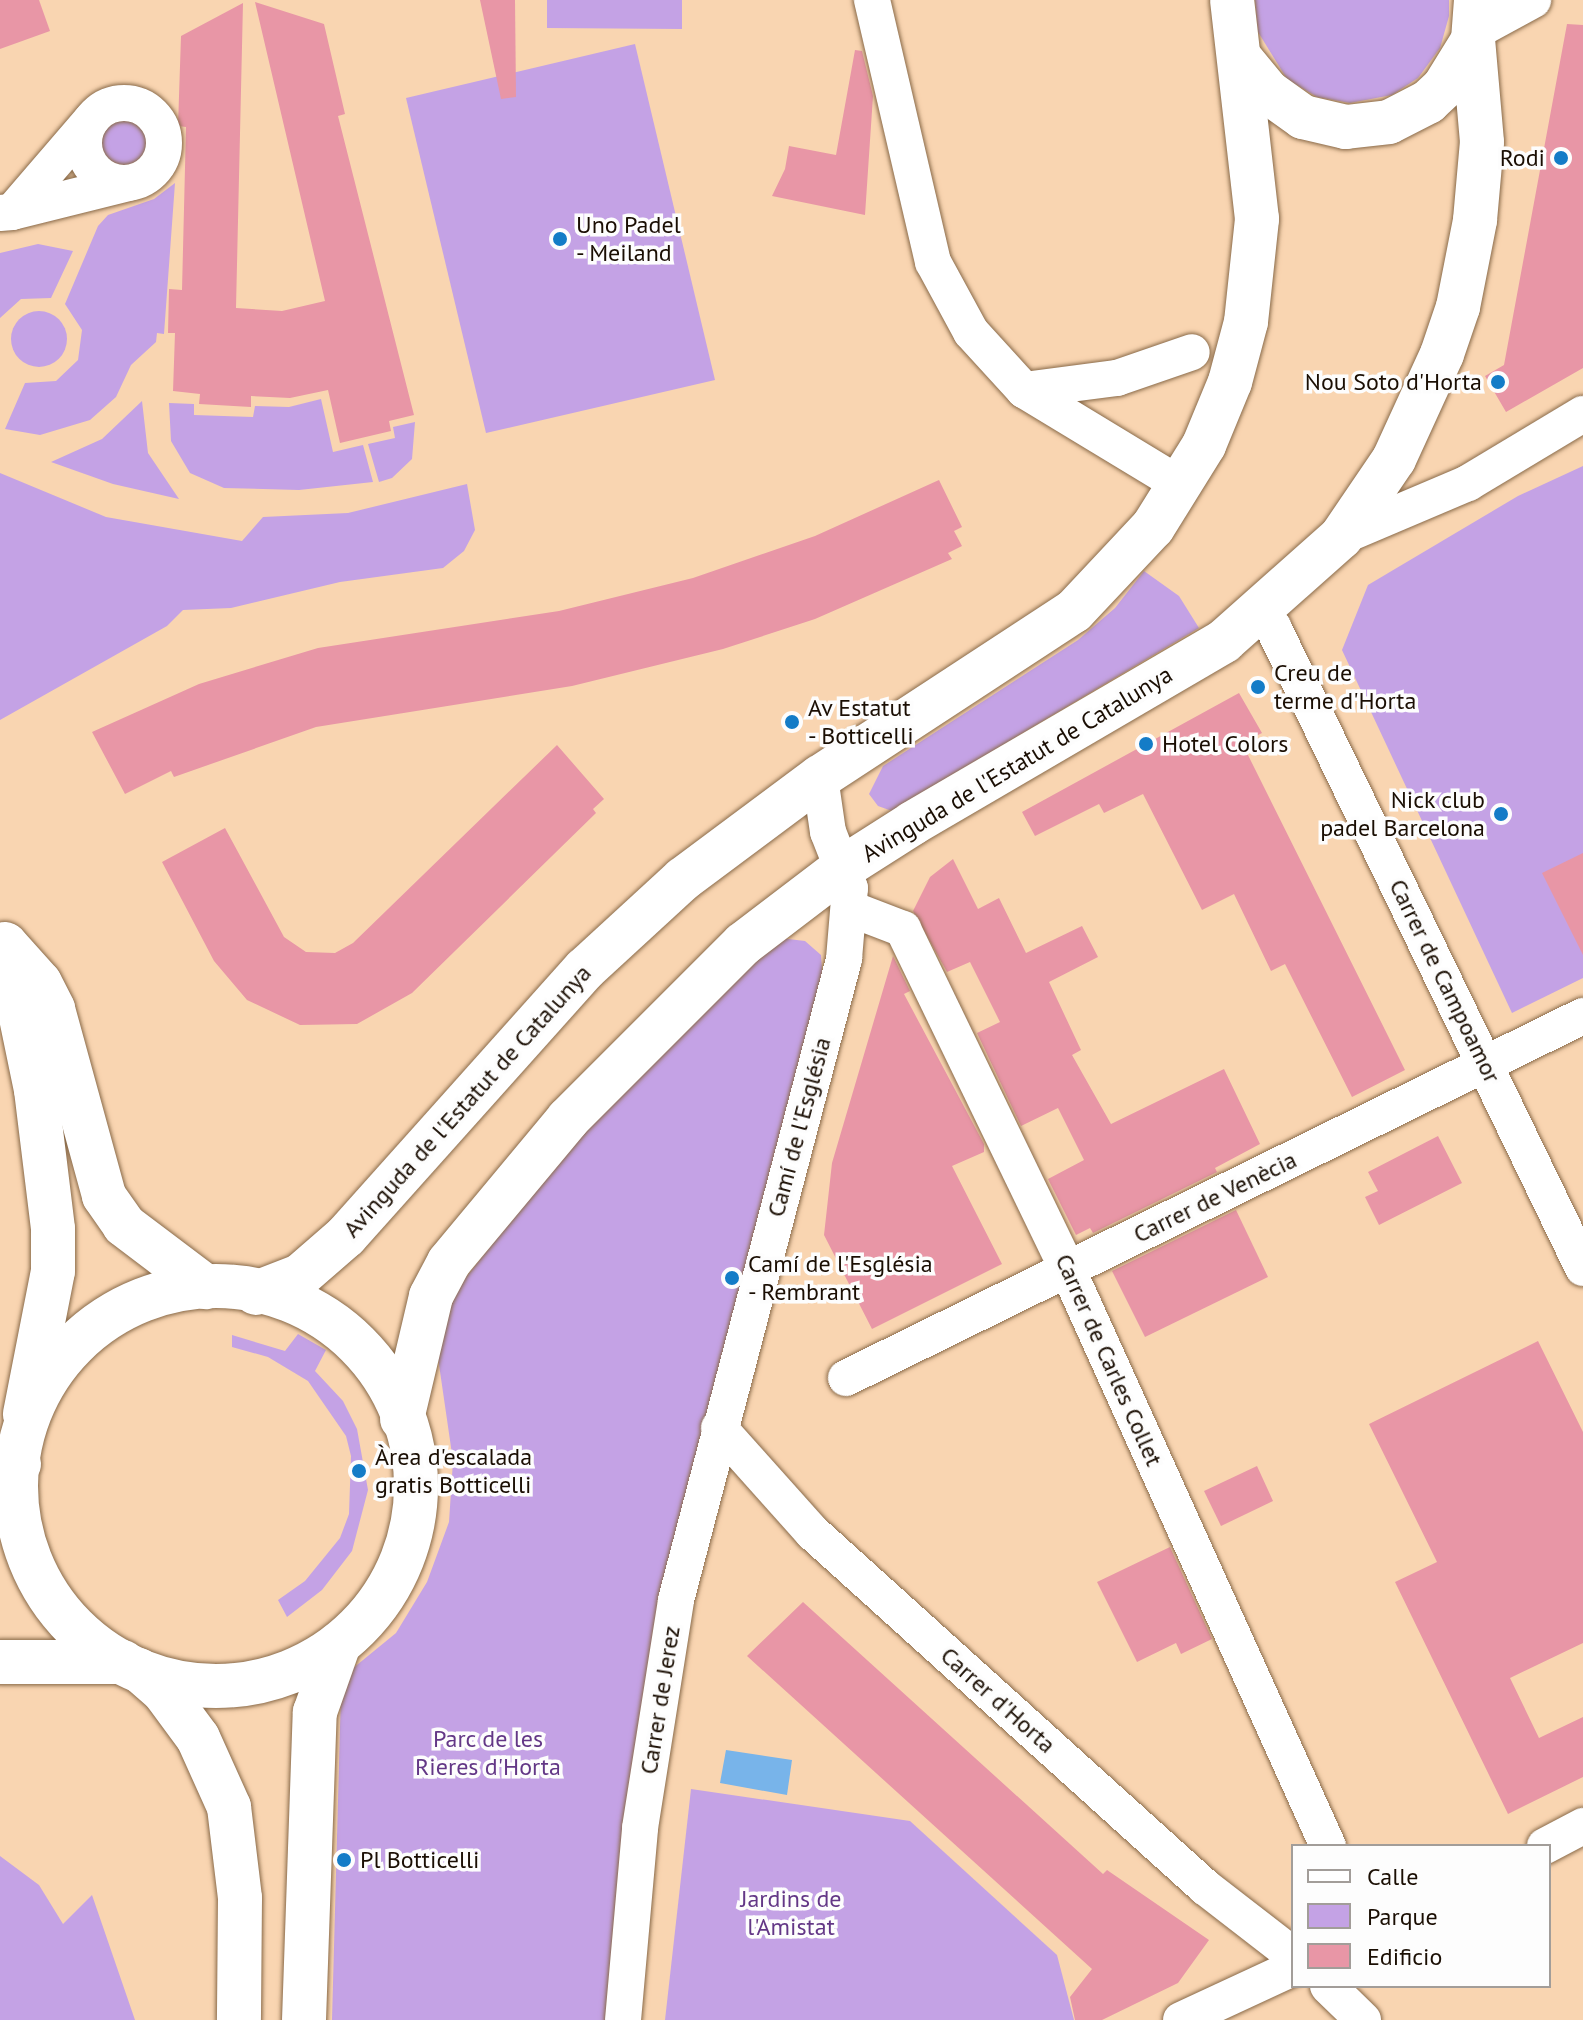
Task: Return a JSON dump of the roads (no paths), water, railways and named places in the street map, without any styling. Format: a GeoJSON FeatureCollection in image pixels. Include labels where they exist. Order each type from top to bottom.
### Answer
{"type":"FeatureCollection","features":[{"type":"Feature","properties":{"kind":"main road","name":"Avinguda de l'Estatut de Catalunya"},"geometry":{"type":"LineString","coordinates":[[256,1293],[316,1265],[585,969],[683,879],[820,777],[1074,611],[1109,580],[1181,485],[1218,413],[1246,322],[1257,219],[1232,0]]}},
{"type":"Feature","properties":{"kind":"main road","name":"Avinguda de l'Estatut de Catalunya"},"geometry":{"type":"LineString","coordinates":[[402,1419],[431,1296],[449,1262],[568,1119],[635,1048],[743,944],[844,867],[1224,641],[1341,537],[1394,459],[1442,354],[1458,307],[1475,220],[1482,142],[1475,24]]}},
{"type":"Feature","properties":{"kind":"main road"},"geometry":{"type":"LineString","coordinates":[[1240,58],[1268,92],[1303,117],[1326,124],[1366,126],[1389,122],[1428,102],[1444,87],[1475,24]]}},
{"type":"Feature","properties":{"kind":"main road"},"geometry":{"type":"LineString","coordinates":[[3,941],[40,983],[53,1009],[104,1196],[124,1225],[206,1287]]}},
{"type":"Feature","properties":{"kind":"main road"},"geometry":{"type":"LineString","coordinates":[[3,941],[38,1105],[53,1229],[53,1271],[9,1480],[40,1579],[62,1612],[164,1692],[198,1738],[229,1807],[237,1846],[239,2020]]}},
{"type":"Feature","properties":{"kind":"main road"},"geometry":{"type":"LineString","coordinates":[[0,1662],[130,1666],[177,1683],[241,1684],[276,1677],[339,1644],[390,1592],[408,1558],[416,1522],[416,1487],[402,1419],[374,1364],[343,1330],[302,1308],[256,1293],[206,1287],[150,1297],[98,1323],[65,1352],[25,1414]]}},
{"type":"Feature","properties":{"kind":"main road"},"geometry":{"type":"LineString","coordinates":[[304,2020],[315,1712],[339,1644]]}},
{"type":"Feature","properties":{"kind":"street"},"geometry":{"type":"LineString","coordinates":[[872,0],[933,262],[971,332],[1024,390],[1181,485]]}},
{"type":"Feature","properties":{"kind":"street"},"geometry":{"type":"LineString","coordinates":[[1475,24],[1533,0]]}},
{"type":"Feature","properties":{"kind":"street"},"geometry":{"type":"LineString","coordinates":[[126,103],[140,106],[160,124],[164,138],[159,163],[140,180],[6,212],[100,110],[126,103]]}},
{"type":"Feature","properties":{"kind":"street"},"geometry":{"type":"LineString","coordinates":[[91,120],[84,146],[93,169],[128,183]]}},
{"type":"Feature","properties":{"kind":"street"},"geometry":{"type":"LineString","coordinates":[[1024,390],[1117,378],[1192,352]]}},
{"type":"Feature","properties":{"kind":"street"},"geometry":{"type":"LineString","coordinates":[[1341,537],[1468,483],[1583,414]]}},
{"type":"Feature","properties":{"kind":"street","name":"Carrer de Campoamor"},"geometry":{"type":"LineString","coordinates":[[1259,612],[1273,627],[1583,1268]]}},
{"type":"Feature","properties":{"kind":"street","name":"Camí de l'Església"},"geometry":{"type":"LineString","coordinates":[[731,1386],[844,959],[851,909],[844,867],[828,832],[820,777]]}},
{"type":"Feature","properties":{"kind":"street","name":"Carrer de Carles Collet"},"geometry":{"type":"LineString","coordinates":[[851,909],[903,929],[1067,1268],[1327,1844]]}},
{"type":"Feature","properties":{"kind":"street","name":"Carrer de Venècia"},"geometry":{"type":"LineString","coordinates":[[846,1378],[1583,1016]]}},
{"type":"Feature","properties":{"kind":"street","name":"Carrer de Jerez"},"geometry":{"type":"LineString","coordinates":[[623,2020],[640,1828],[676,1600],[731,1386]]}},
{"type":"Feature","properties":{"kind":"street","name":"Carrer d'Horta"},"geometry":{"type":"LineString","coordinates":[[719,1428],[812,1532],[1205,1887],[1291,1953]]}},
{"type":"Feature","properties":{"kind":"street"},"geometry":{"type":"LineString","coordinates":[[1549,1844],[1583,1826]]}},
{"type":"Feature","properties":{"kind":"street"},"geometry":{"type":"LineString","coordinates":[[1181,2020],[1291,1969]]}},
{"type":"Feature","properties":{"kind":"street"},"geometry":{"type":"LineString","coordinates":[[1330,1988],[1363,2020]]}},
{"type":"Feature","properties":{"kind":"water"},"geometry":{"type":"Polygon","coordinates":[[[726,1750],[792,1760],[787,1795],[720,1783],[726,1750]]]}},
{"type":"Feature","properties":{"kind":"place","name":"Rodi"},"geometry":{"type":"Point","coordinates":[1561,158]}},
{"type":"Feature","properties":{"kind":"place","name":"Uno Padel - Meiland"},"geometry":{"type":"Point","coordinates":[560,239]}},
{"type":"Feature","properties":{"kind":"place","name":"Nou Soto d'Horta"},"geometry":{"type":"Point","coordinates":[1498,382]}},
{"type":"Feature","properties":{"kind":"place","name":"Creu de terme d'Horta"},"geometry":{"type":"Point","coordinates":[1258,687]}},
{"type":"Feature","properties":{"kind":"place","name":"Av Estatut - Botticelli"},"geometry":{"type":"Point","coordinates":[792,722]}},
{"type":"Feature","properties":{"kind":"place","name":"Hotel Colors"},"geometry":{"type":"Point","coordinates":[1146,744]}},
{"type":"Feature","properties":{"kind":"place","name":"Nick club padel Barcelona"},"geometry":{"type":"Point","coordinates":[1501,814]}},
{"type":"Feature","properties":{"kind":"place","name":"Camí de l'Església - Rembrant"},"geometry":{"type":"Point","coordinates":[732,1278]}},
{"type":"Feature","properties":{"kind":"place","name":"Àrea d'escalada gratis Botticelli"},"geometry":{"type":"Point","coordinates":[359,1471]}},
{"type":"Feature","properties":{"kind":"place","name":"Pl Botticelli"},"geometry":{"type":"Point","coordinates":[344,1860]}},
{"type":"Feature","properties":{"kind":"park label","name":"Parc de les Rieres d'Horta"},"geometry":{"type":"Point","coordinates":[488,1753]}},
{"type":"Feature","properties":{"kind":"park label","name":"Jardins de l'Amistat"},"geometry":{"type":"Point","coordinates":[791,1913]}}]}
